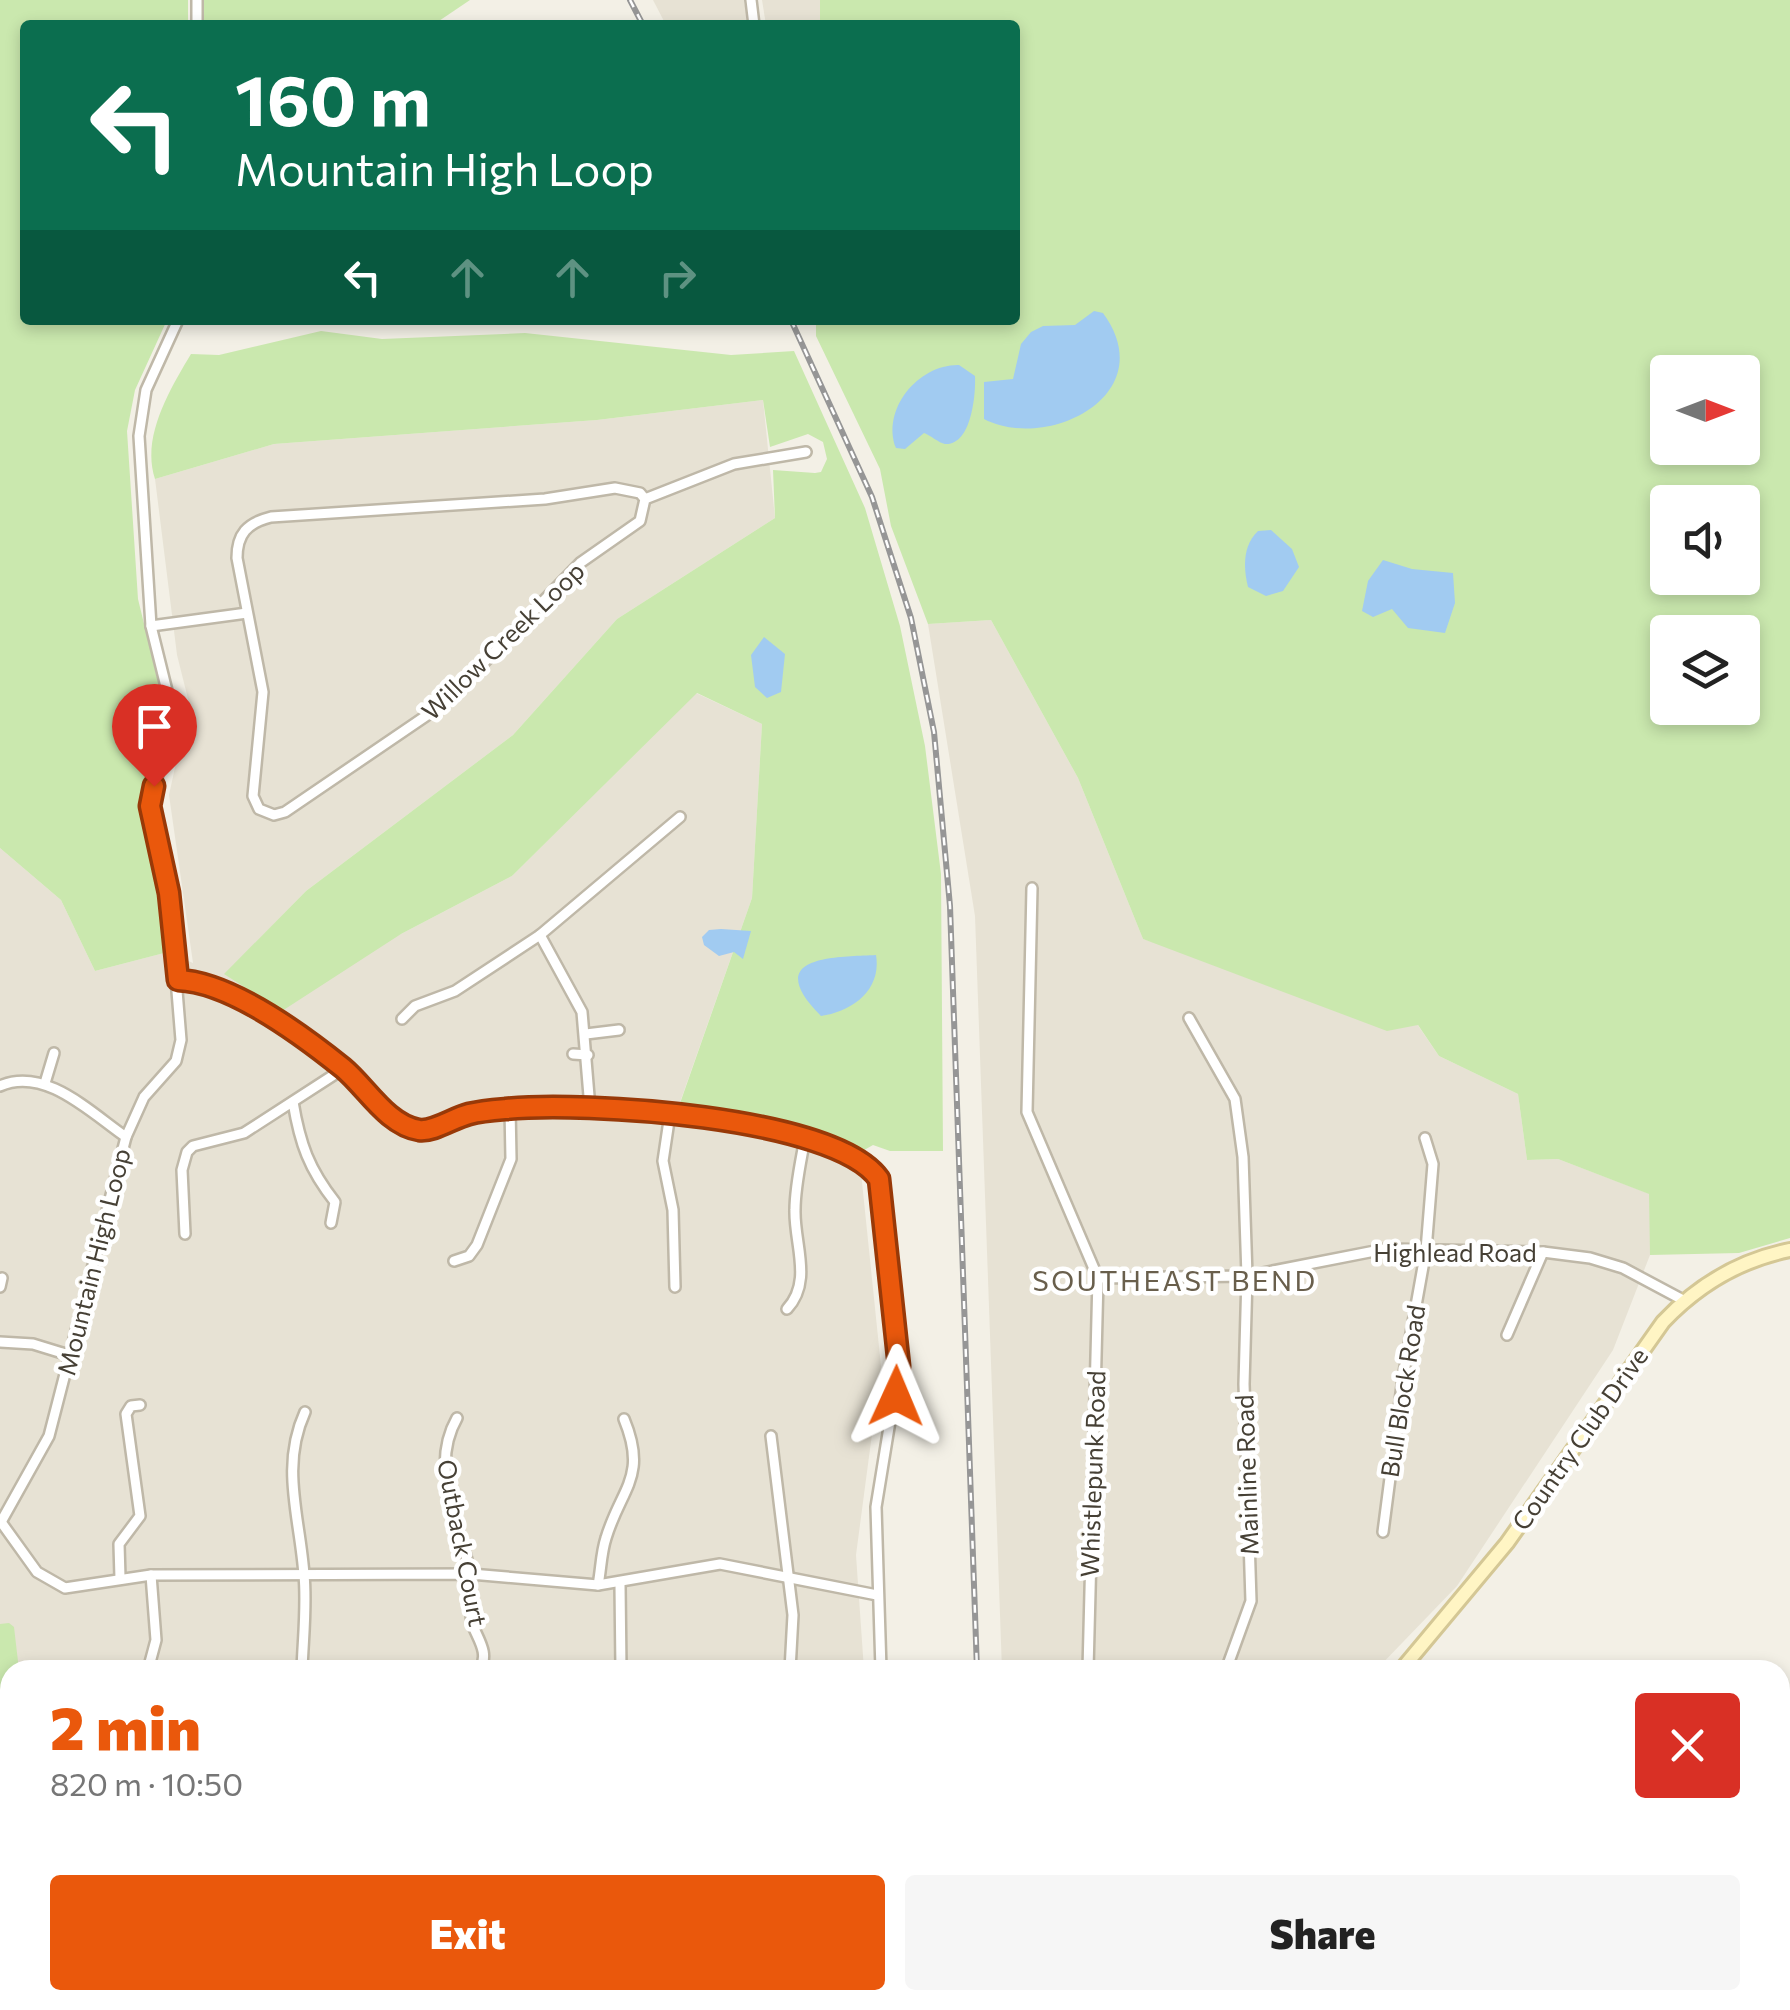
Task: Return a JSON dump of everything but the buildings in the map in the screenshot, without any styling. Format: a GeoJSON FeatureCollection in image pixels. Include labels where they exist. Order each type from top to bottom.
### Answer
{"type":"FeatureCollection","features":[{"type":"Feature","properties":{"kind":"street","name":"Mountain High Loop"},"geometry":{"type":"LineString","coordinates":[[176,325],[146,390],[138,436],[152,626],[173,716],[150,806],[169,893],[181,1040],[176,1061],[144,1097],[126,1137],[49,1436],[0,1522],[50,1582],[65,1588],[151,1575],[471,1574],[598,1586],[720,1564],[876,1595]]}},
{"type":"Feature","properties":{"kind":"street"},"geometry":{"type":"LineString","coordinates":[[645,499],[734,464],[806,452]]}},
{"type":"Feature","properties":{"kind":"street","name":"Willow Creek Loop"},"geometry":{"type":"LineString","coordinates":[[616,488],[640,493],[645,499],[640,521],[580,563],[445,704],[285,812],[274,815],[259,809],[253,796],[263,692],[237,542],[251,524],[262,520],[545,499],[616,488]]}},
{"type":"Feature","properties":{"kind":"street"},"geometry":{"type":"LineString","coordinates":[[152,626],[248,613]]}},
{"type":"Feature","properties":{"kind":"street"},"geometry":{"type":"LineString","coordinates":[[402,1018],[415,1006],[456,992],[540,935],[680,817]]}},
{"type":"Feature","properties":{"kind":"street"},"geometry":{"type":"LineString","coordinates":[[1032,888],[1027,1112],[1098,1278]]}},
{"type":"Feature","properties":{"kind":"street"},"geometry":{"type":"LineString","coordinates":[[540,935],[569,982],[586,1034],[590,1108]]}},
{"type":"Feature","properties":{"kind":"street"},"geometry":{"type":"LineString","coordinates":[[178,980],[196,980],[231,992],[343,1068],[401,1124],[422,1131],[468,1114],[510,1108],[670,1114],[753,1124],[805,1138],[871,1168],[879,1179],[899,1366],[876,1507],[880,1660]]}},
{"type":"Feature","properties":{"kind":"street","name":"Mainline Road"},"geometry":{"type":"LineString","coordinates":[[1189,1018],[1235,1099],[1243,1157],[1247,1276],[1244,1384],[1251,1601],[1230,1660]]}},
{"type":"Feature","properties":{"kind":"street"},"geometry":{"type":"LineString","coordinates":[[586,1034],[618,1030]]}},
{"type":"Feature","properties":{"kind":"street"},"geometry":{"type":"LineString","coordinates":[[45,1083],[54,1053]]}},
{"type":"Feature","properties":{"kind":"street"},"geometry":{"type":"LineString","coordinates":[[573,1054],[588,1055]]}},
{"type":"Feature","properties":{"kind":"street"},"geometry":{"type":"LineString","coordinates":[[185,1234],[182,1170],[186,1152],[193,1146],[244,1133],[343,1068]]}},
{"type":"Feature","properties":{"kind":"street"},"geometry":{"type":"LineString","coordinates":[[0,1086],[10,1081],[45,1083],[126,1137]]}},
{"type":"Feature","properties":{"kind":"street"},"geometry":{"type":"LineString","coordinates":[[293,1102],[300,1144],[311,1172],[335,1202],[331,1223]]}},
{"type":"Feature","properties":{"kind":"street"},"geometry":{"type":"LineString","coordinates":[[454,1261],[469,1256],[477,1245],[510,1159],[510,1108]]}},
{"type":"Feature","properties":{"kind":"street"},"geometry":{"type":"LineString","coordinates":[[670,1114],[663,1161],[673,1210],[675,1287]]}},
{"type":"Feature","properties":{"kind":"street"},"geometry":{"type":"LineString","coordinates":[[787,1308],[798,1296],[801,1277],[794,1210],[805,1138]]}},
{"type":"Feature","properties":{"kind":"street","name":"Bull Block Road"},"geometry":{"type":"LineString","coordinates":[[1382,1532],[1426,1250],[1433,1164],[1424,1138]]}},
{"type":"Feature","properties":{"kind":"street","name":"Country Club Drive"},"geometry":{"type":"LineString","coordinates":[[1409,1660],[1507,1544],[1644,1347],[1684,1300],[1734,1266],[1790,1250]]}},
{"type":"Feature","properties":{"kind":"street","name":"Highlead Road"},"geometry":{"type":"LineString","coordinates":[[1098,1278],[1247,1276],[1374,1251],[1543,1252],[1590,1258],[1622,1268],[1684,1300]]}},
{"type":"Feature","properties":{"kind":"street"},"geometry":{"type":"LineString","coordinates":[[1507,1334],[1543,1252]]}},
{"type":"Feature","properties":{"kind":"street","name":"Whistlepunk Road"},"geometry":{"type":"LineString","coordinates":[[1088,1660],[1098,1278]]}},
{"type":"Feature","properties":{"kind":"street"},"geometry":{"type":"LineString","coordinates":[[0,1342],[33,1344],[72,1356]]}},
{"type":"Feature","properties":{"kind":"street"},"geometry":{"type":"LineString","coordinates":[[120,1578],[119,1544],[140,1516],[126,1414],[131,1406],[140,1405]]}},
{"type":"Feature","properties":{"kind":"street"},"geometry":{"type":"LineString","coordinates":[[302,1660],[305,1577],[289,1467],[294,1436],[306,1412]]}},
{"type":"Feature","properties":{"kind":"street","name":"Outback Court"},"geometry":{"type":"LineString","coordinates":[[457,1418],[445,1448],[444,1468],[471,1574],[473,1625],[482,1643],[481,1660]]}},
{"type":"Feature","properties":{"kind":"street"},"geometry":{"type":"LineString","coordinates":[[598,1586],[606,1537],[635,1469],[633,1440],[624,1419]]}},
{"type":"Feature","properties":{"kind":"street"},"geometry":{"type":"LineString","coordinates":[[771,1436],[793,1615],[791,1660]]}},
{"type":"Feature","properties":{"kind":"street"},"geometry":{"type":"LineString","coordinates":[[151,1575],[156,1640],[151,1660]]}},
{"type":"Feature","properties":{"kind":"street"},"geometry":{"type":"LineString","coordinates":[[620,1585],[621,1660]]}},
{"type":"Feature","properties":{"kind":"shaded area"},"geometry":{"type":"Polygon","coordinates":[[[653,0],[744,0],[747,20],[663,20],[653,0]]]}},
{"type":"Feature","properties":{"kind":"shaded area"},"geometry":{"type":"Polygon","coordinates":[[[762,0],[820,0],[820,20],[765,20],[762,0]]]}},
{"type":"Feature","properties":{"kind":"shaded area"},"geometry":{"type":"Polygon","coordinates":[[[763,400],[775,518],[617,619],[513,735],[306,891],[225,974],[401,934],[512,876],[696,693],[762,724],[752,898],[678,1108],[776,1119],[859,1153],[881,1366],[856,1555],[863,1660],[0,1660],[0,848],[61,900],[95,971],[168,952],[193,963],[169,795],[189,703],[177,655],[155,479],[274,444],[597,420],[763,400]]]}},
{"type":"Feature","properties":{"kind":"shaded area"},"geometry":{"type":"Polygon","coordinates":[[[991,620],[1078,778],[1143,939],[1417,1024],[1439,1056],[1518,1094],[1527,1160],[1558,1159],[1650,1194],[1650,1255],[1613,1350],[1457,1586],[1386,1660],[1002,1660],[975,916],[928,624],[991,620]]]}},
{"type":"Feature","properties":{"kind":"green space"},"geometry":{"type":"Polygon","coordinates":[[[0,0],[188,0],[188,20],[20,20],[20,325],[165,325],[135,390],[127,431],[138,599],[164,706],[142,815],[168,952],[95,971],[61,900],[0,848],[0,0]]]}},
{"type":"Feature","properties":{"kind":"green space"},"geometry":{"type":"Polygon","coordinates":[[[203,0],[470,0],[440,20],[203,20],[203,0]]]}},
{"type":"Feature","properties":{"kind":"green space"},"geometry":{"type":"Polygon","coordinates":[[[820,0],[1790,0],[1790,1238],[1739,1253],[1650,1255],[1649,1194],[1558,1159],[1527,1160],[1518,1094],[1439,1056],[1418,1025],[1387,1031],[1143,939],[1078,778],[991,620],[928,624],[891,526],[880,469],[816,336],[816,325],[1020,325],[1020,20],[820,20],[820,0]]]}},
{"type":"Feature","properties":{"kind":"green space"},"geometry":{"type":"Polygon","coordinates":[[[321,331],[382,339],[525,333],[731,355],[794,351],[865,508],[900,626],[925,746],[941,874],[943,1151],[890,1151],[873,1145],[859,1153],[776,1119],[678,1109],[752,898],[762,724],[697,693],[512,876],[401,934],[282,1011],[224,974],[306,891],[513,735],[617,619],[775,518],[773,470],[821,472],[827,459],[823,442],[808,434],[770,447],[763,400],[597,420],[274,444],[155,479],[155,430],[191,354],[219,355],[321,331]]]}},
{"type":"Feature","properties":{"kind":"green space"},"geometry":{"type":"Polygon","coordinates":[[[0,1624],[14,1627],[18,1660],[0,1660],[0,1624]]]}},
{"type":"Feature","properties":{"kind":"water"},"geometry":{"type":"Polygon","coordinates":[[[1094,311],[1103,313],[1118,342],[1119,369],[1108,391],[1090,409],[1065,422],[1038,428],[1010,427],[984,419],[984,382],[1013,379],[1021,344],[1031,332],[1043,326],[1075,325],[1094,311]]]}},
{"type":"Feature","properties":{"kind":"water"},"geometry":{"type":"Polygon","coordinates":[[[959,365],[975,376],[970,417],[961,437],[945,444],[924,433],[905,449],[896,448],[894,418],[907,392],[930,372],[959,365]]]}},
{"type":"Feature","properties":{"kind":"water"},"geometry":{"type":"Polygon","coordinates":[[[1271,530],[1292,549],[1299,567],[1283,591],[1266,596],[1248,587],[1245,557],[1258,531],[1271,530]]]}},
{"type":"Feature","properties":{"kind":"water"},"geometry":{"type":"Polygon","coordinates":[[[1383,560],[1412,569],[1453,573],[1455,603],[1445,633],[1408,628],[1392,609],[1373,617],[1362,611],[1368,581],[1383,560]]]}},
{"type":"Feature","properties":{"kind":"water"},"geometry":{"type":"Polygon","coordinates":[[[764,637],[785,654],[781,692],[767,698],[755,687],[751,655],[764,637]]]}},
{"type":"Feature","properties":{"kind":"water"},"geometry":{"type":"Polygon","coordinates":[[[709,930],[751,931],[743,959],[734,952],[719,956],[704,945],[702,937],[709,930]]]}},
{"type":"Feature","properties":{"kind":"water"},"geometry":{"type":"Polygon","coordinates":[[[876,955],[877,968],[869,989],[843,1010],[821,1016],[804,996],[798,981],[801,971],[810,964],[824,959],[876,955]]]}},
{"type":"Feature","properties":{"kind":"railway"},"geometry":{"type":"LineString","coordinates":[[630,0],[640,20]]}},
{"type":"Feature","properties":{"kind":"railway"},"geometry":{"type":"LineString","coordinates":[[793,325],[872,497],[911,618],[934,732],[950,906],[977,1660]]}},
{"type":"Feature","properties":{"kind":"district","name":"SOUTHEAST BEND"},"geometry":{"type":"Point","coordinates":[1175,1281]}},
{"type":"Feature","properties":{"kind":"route"},"geometry":{"type":"LineString","coordinates":[[154,786],[150,806],[169,893],[178,980],[196,980],[231,992],[343,1068],[401,1124],[422,1131],[468,1114],[510,1108],[670,1114],[753,1124],[805,1138],[871,1168],[879,1179],[899,1366],[896,1396]]}}]}
